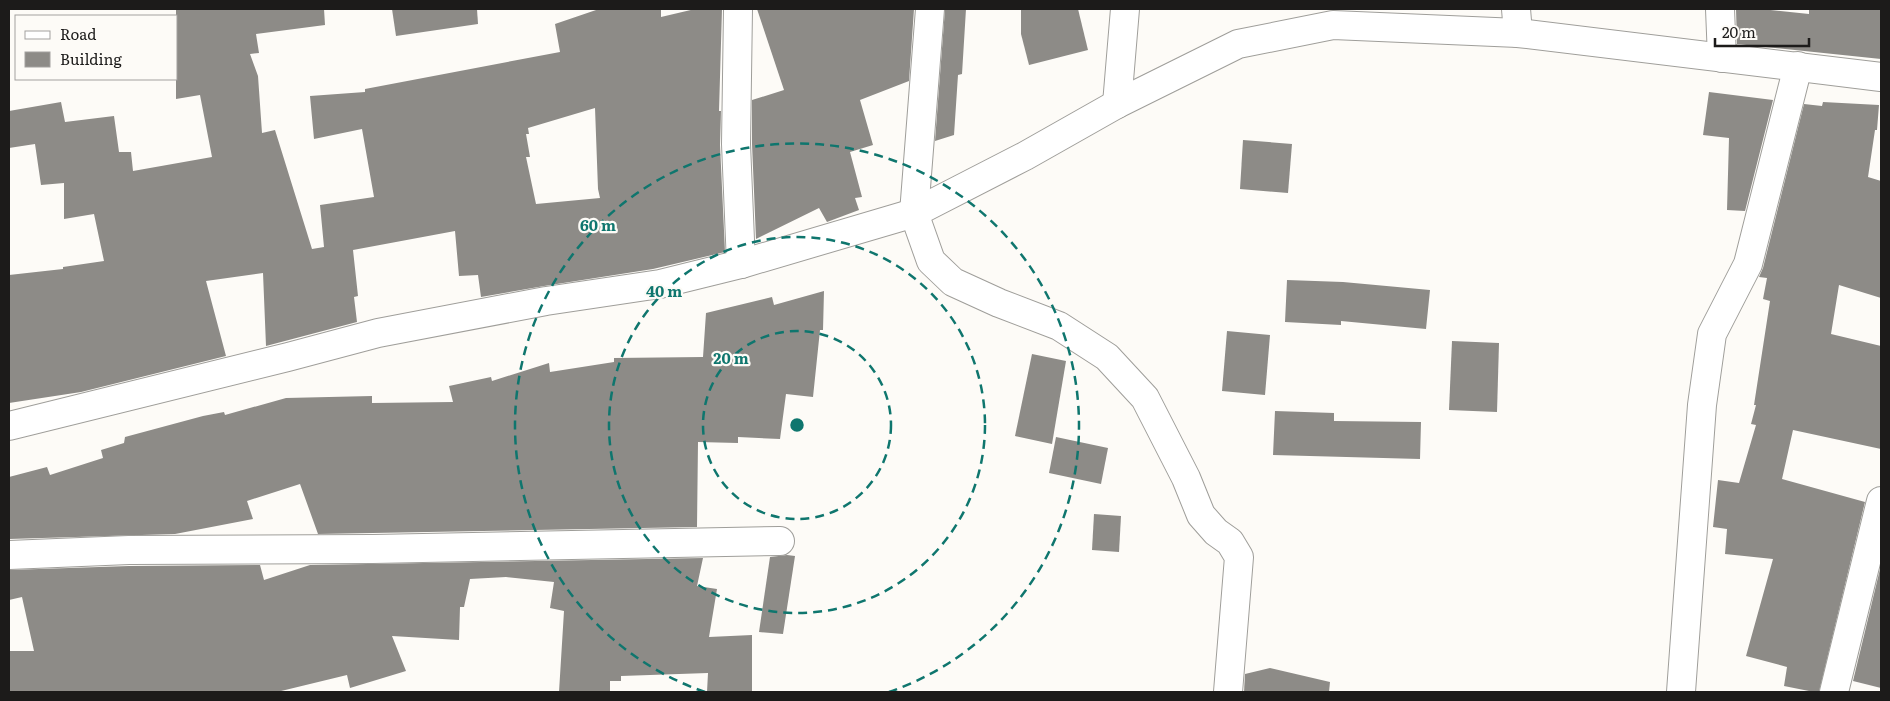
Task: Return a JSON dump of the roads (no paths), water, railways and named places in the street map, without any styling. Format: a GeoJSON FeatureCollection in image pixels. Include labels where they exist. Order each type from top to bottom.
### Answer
{"type":"FeatureCollection","features":[{"type":"Feature","properties":{"kind":"street"},"geometry":{"type":"LineString","coordinates":[[738,9],[736,144],[741,264]]}},
{"type":"Feature","properties":{"kind":"street"},"geometry":{"type":"LineString","coordinates":[[930,9],[914,213],[930,261],[953,282],[999,303],[1059,326],[1107,357],[1145,398],[1186,478],[1201,515],[1216,532],[1230,542],[1238,557],[1228,692]]}},
{"type":"Feature","properties":{"kind":"street"},"geometry":{"type":"LineString","coordinates":[[1117,104],[1125,9]]}},
{"type":"Feature","properties":{"kind":"street"},"geometry":{"type":"LineString","coordinates":[[1720,9],[1722,58]]}},
{"type":"Feature","properties":{"kind":"street"},"geometry":{"type":"LineString","coordinates":[[9,426],[378,333],[546,301],[660,284],[741,264],[914,213],[1025,156],[1117,104],[1238,44],[1332,17],[1517,21],[1722,58],[1881,77]]}},
{"type":"Feature","properties":{"kind":"street"},"geometry":{"type":"LineString","coordinates":[[1681,692],[1701,415],[1712,334],[1748,264],[1798,66]]}},
{"type":"Feature","properties":{"kind":"street"},"geometry":{"type":"LineString","coordinates":[[1834,692],[1881,501]]}},
{"type":"Feature","properties":{"kind":"street"},"geometry":{"type":"LineString","coordinates":[[9,555],[129,550],[373,549],[780,541]]}}]}
